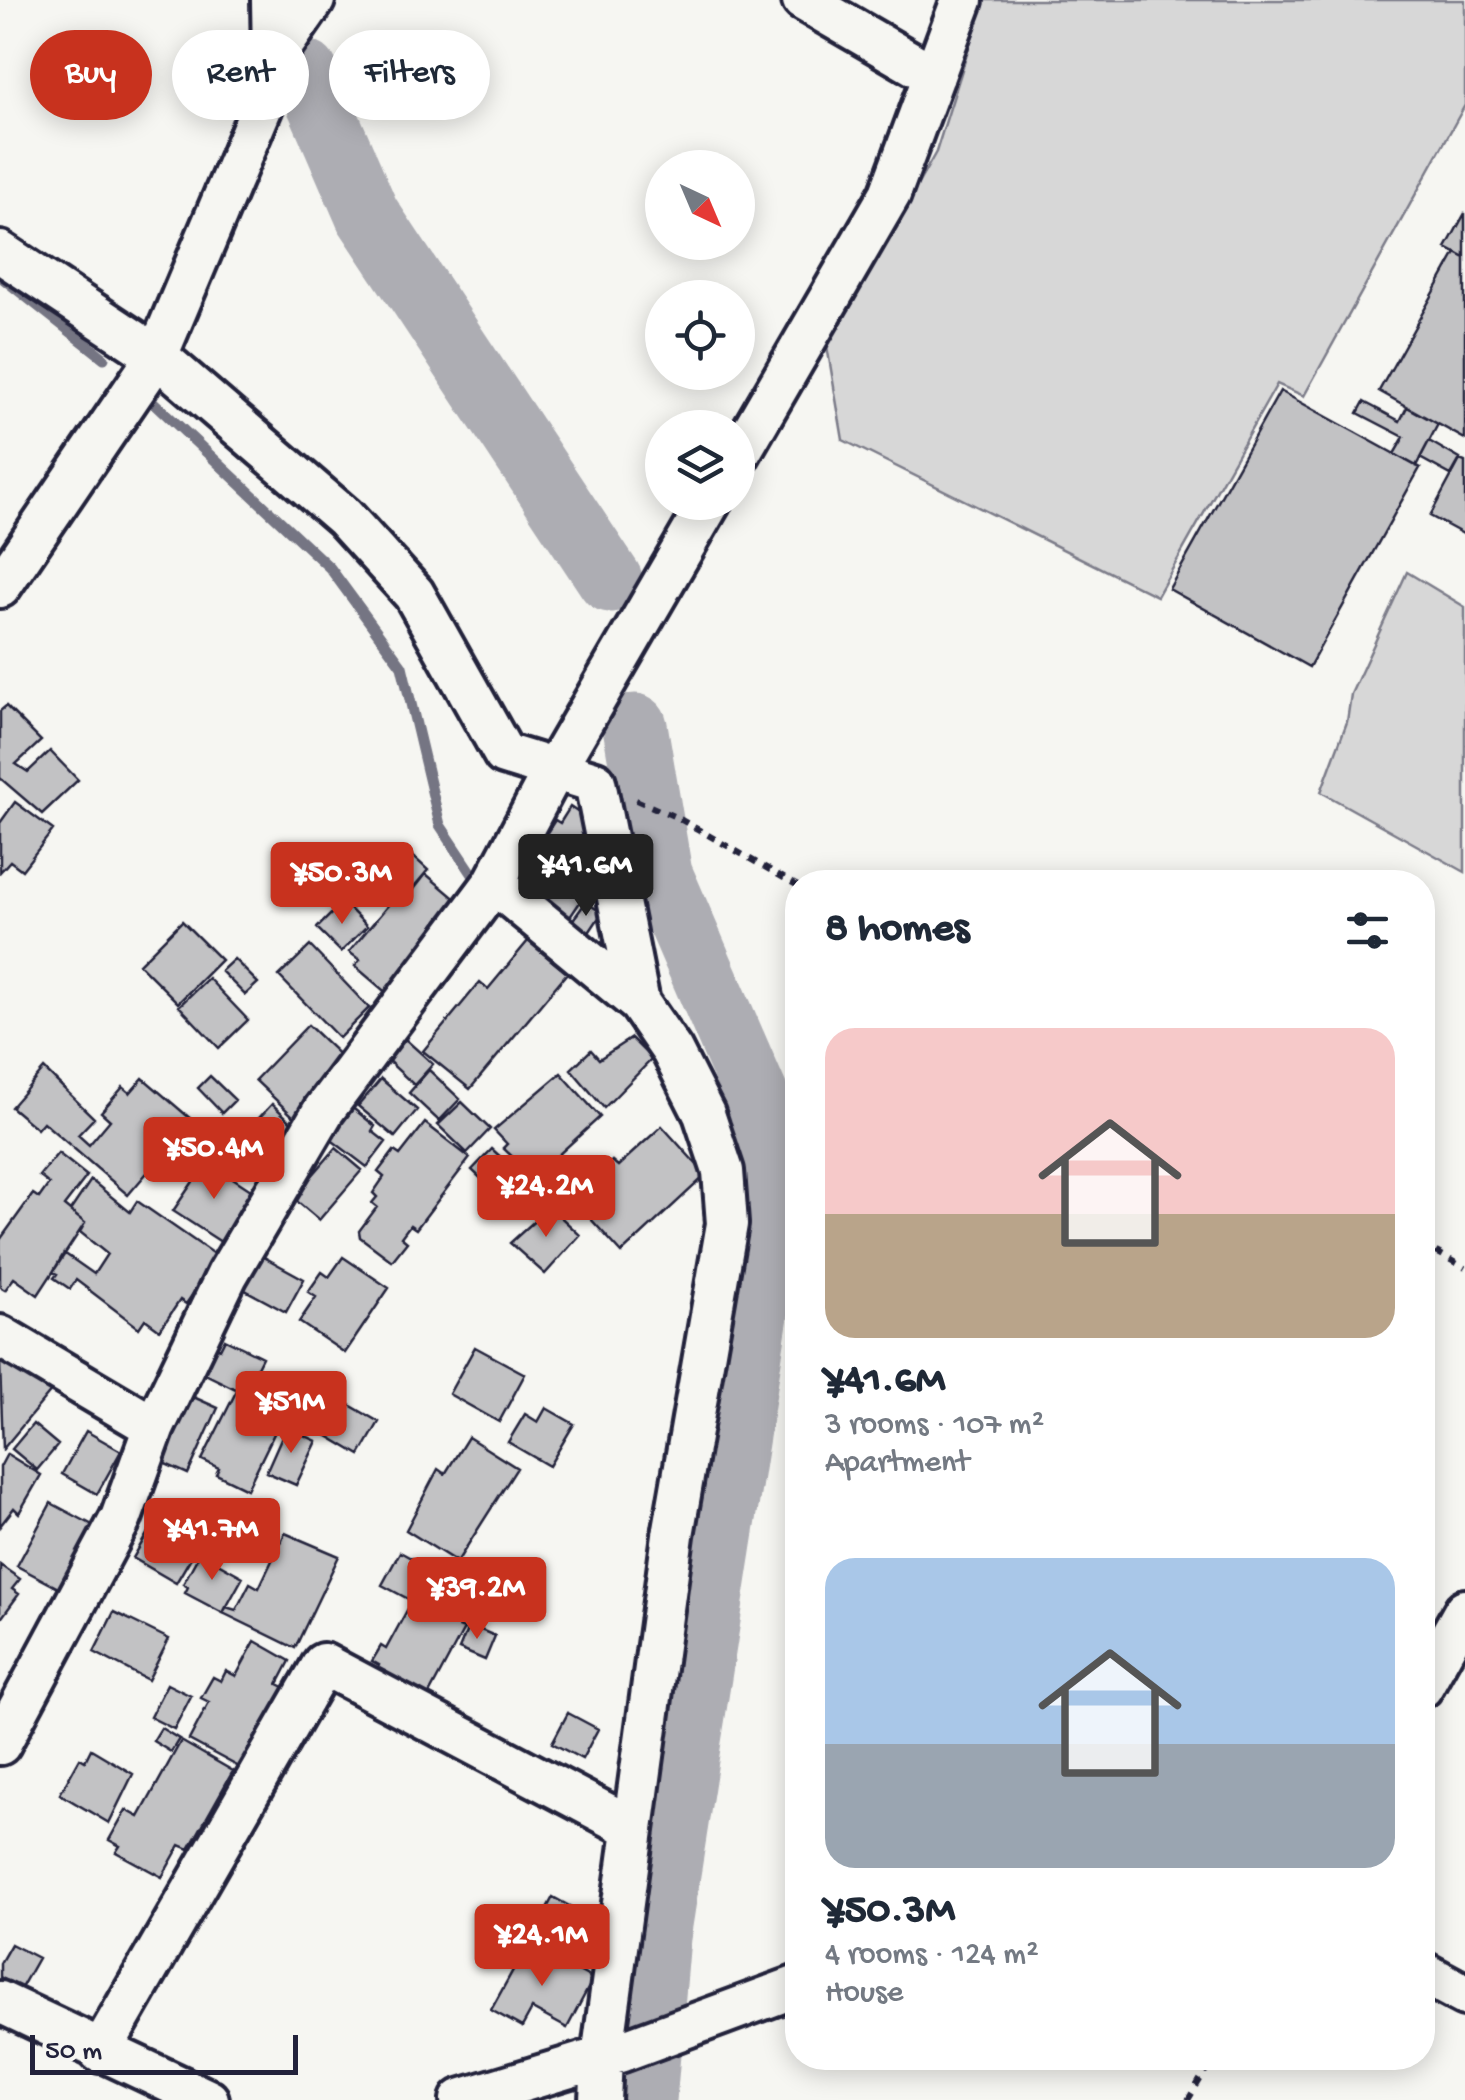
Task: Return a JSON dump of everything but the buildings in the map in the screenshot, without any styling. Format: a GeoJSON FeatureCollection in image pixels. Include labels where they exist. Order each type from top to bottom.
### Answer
{"type":"FeatureCollection","features":[{"type":"Feature","properties":{"kind":"street"},"geometry":{"type":"LineString","coordinates":[[272,0],[272,30]]}},
{"type":"Feature","properties":{"kind":"street"},"geometry":{"type":"LineString","coordinates":[[293,30],[314,0]]}},
{"type":"Feature","properties":{"kind":"street"},"geometry":{"type":"LineString","coordinates":[[803,0],[934,76]]}},
{"type":"Feature","properties":{"kind":"street"},"geometry":{"type":"LineString","coordinates":[[755,427],[890,194],[962,0]]}},
{"type":"Feature","properties":{"kind":"street"},"geometry":{"type":"LineString","coordinates":[[0,588],[157,356],[256,120]]}},
{"type":"Feature","properties":{"kind":"street"},"geometry":{"type":"LineString","coordinates":[[0,252],[157,356],[344,517],[414,594],[504,754],[594,782],[639,1002]]}},
{"type":"Feature","properties":{"kind":"street"},"geometry":{"type":"LineString","coordinates":[[0,1744],[121,1518],[154,1428],[227,1275],[324,1110],[494,883],[553,772],[700,520]]}},
{"type":"Feature","properties":{"kind":"street"},"geometry":{"type":"LineString","coordinates":[[494,883],[639,1002],[672,1051],[704,1114],[724,1171],[728,1224],[673,1535],[633,1828],[612,2055],[600,2100]]}},
{"type":"Feature","properties":{"kind":"street"},"geometry":{"type":"LineString","coordinates":[[0,1336],[154,1428]]}},
{"type":"Feature","properties":{"kind":"street"},"geometry":{"type":"LineString","coordinates":[[1435,1664],[1465,1610]]}},
{"type":"Feature","properties":{"kind":"street"},"geometry":{"type":"LineString","coordinates":[[100,2052],[324,1664],[633,1828]]}},
{"type":"Feature","properties":{"kind":"street"},"geometry":{"type":"LineString","coordinates":[[1435,1979],[1465,1995]]}},
{"type":"Feature","properties":{"kind":"street"},"geometry":{"type":"LineString","coordinates":[[461,2100],[612,2055],[785,1991]]}},
{"type":"Feature","properties":{"kind":"street"},"geometry":{"type":"LineString","coordinates":[[0,2002],[208,2100]]}},
{"type":"Feature","properties":{"kind":"path"},"geometry":{"type":"LineString","coordinates":[[678,818],[785,879]]}},
{"type":"Feature","properties":{"kind":"path"},"geometry":{"type":"LineString","coordinates":[[1435,1251],[1465,1268]]}},
{"type":"Feature","properties":{"kind":"path"},"geometry":{"type":"LineString","coordinates":[[1188,2100],[1206,2070]]}},
{"type":"Feature","properties":{"kind":"shaded area"},"geometry":{"type":"Polygon","coordinates":[[[984,0],[1465,0],[1465,105],[1304,396],[1277,384],[1157,596],[843,440],[827,346],[936,152],[984,0]]]}},
{"type":"Feature","properties":{"kind":"shaded area"},"geometry":{"type":"Polygon","coordinates":[[[1407,572],[1465,607],[1465,872],[1321,792],[1347,722],[1351,694],[1407,572]]]}},
{"type":"Feature","properties":{"kind":"waterway"},"geometry":{"type":"LineString","coordinates":[[309,80],[367,214],[610,580]]}},
{"type":"Feature","properties":{"kind":"waterway"},"geometry":{"type":"LineString","coordinates":[[0,276],[104,358]]}},
{"type":"Feature","properties":{"kind":"waterway"},"geometry":{"type":"LineString","coordinates":[[151,400],[330,568],[402,666],[440,825],[476,879]]}},
{"type":"Feature","properties":{"kind":"waterway"},"geometry":{"type":"LineString","coordinates":[[635,726],[660,874],[764,1114],[769,1232],[658,1937],[644,2100]]}},
{"type":"Feature","properties":{"kind":"waterway"},"geometry":{"type":"LineString","coordinates":[[700,1466],[729,1475]]}}]}
